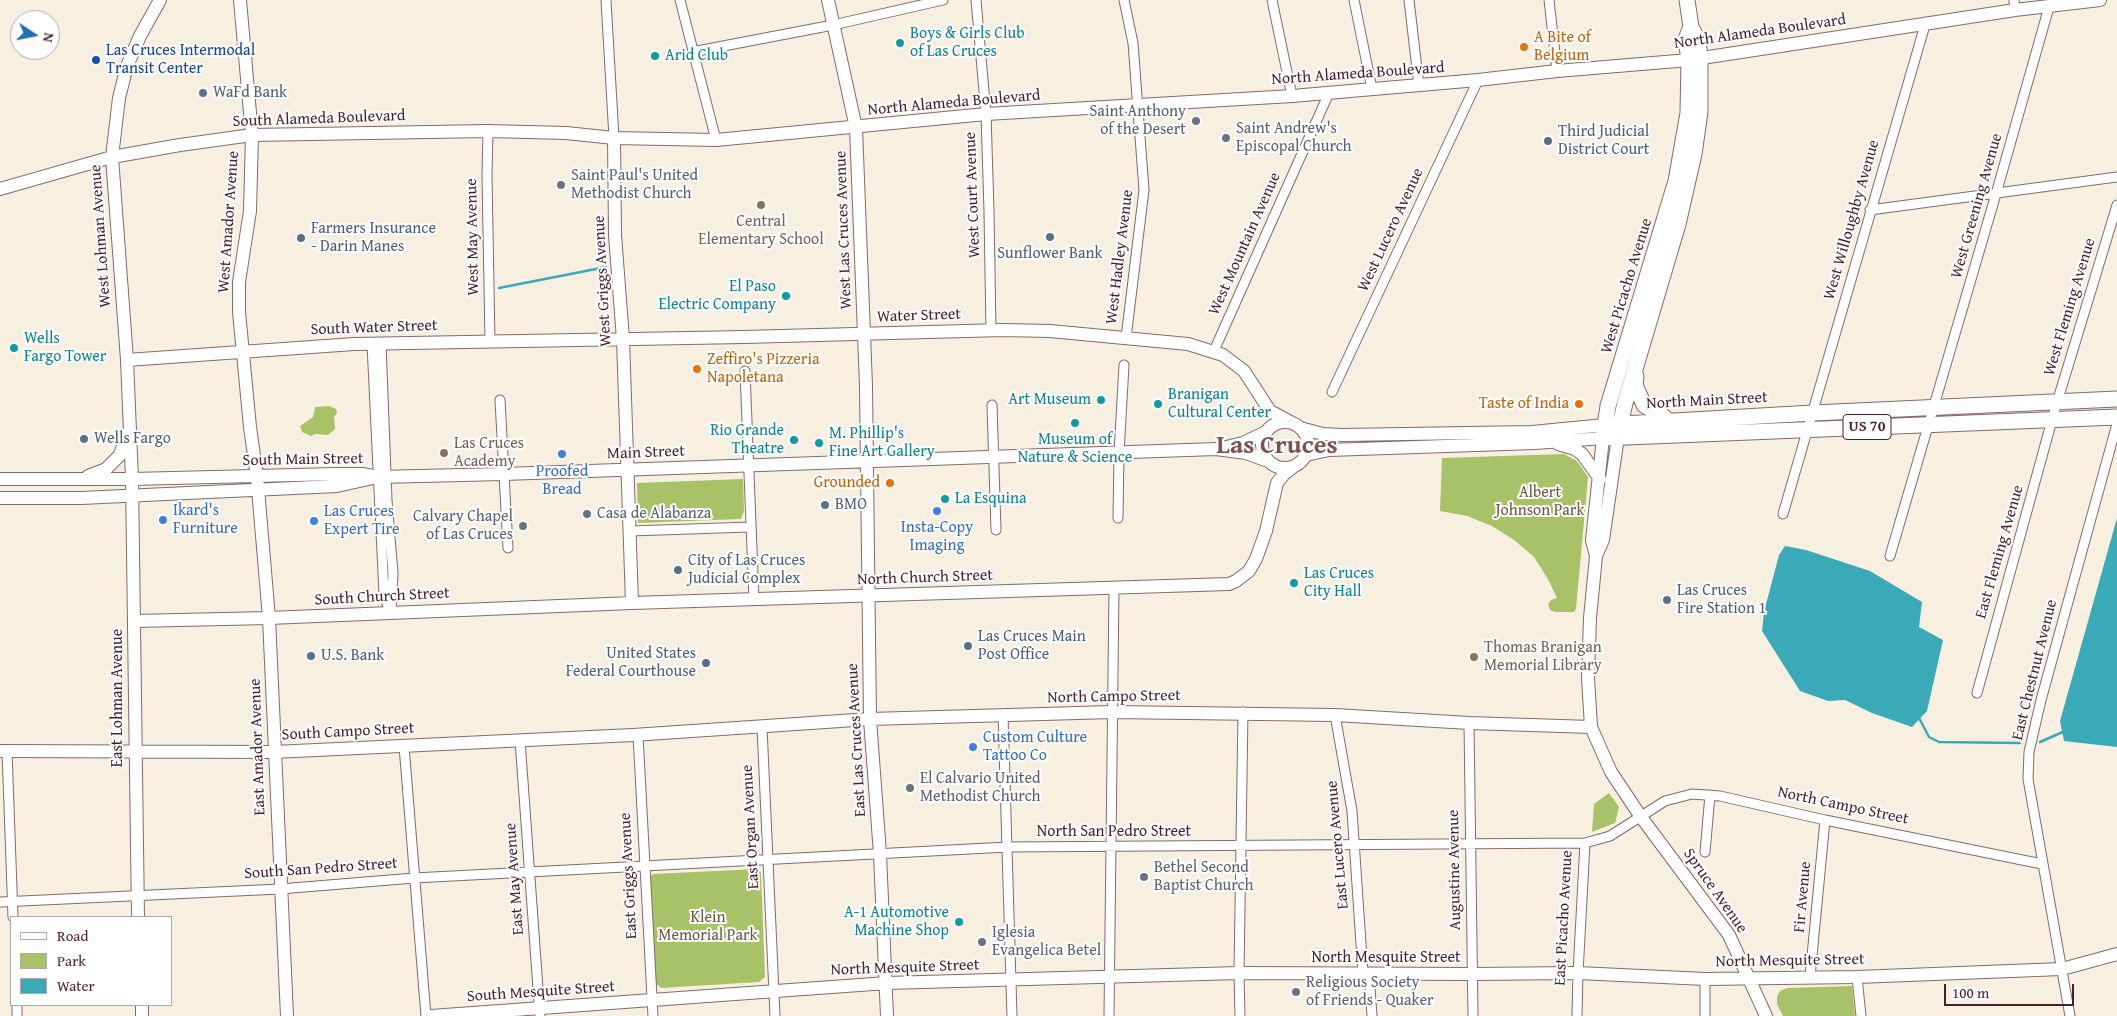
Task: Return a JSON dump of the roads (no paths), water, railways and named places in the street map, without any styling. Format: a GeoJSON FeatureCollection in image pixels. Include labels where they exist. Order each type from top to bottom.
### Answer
{"type":"FeatureCollection","features":[{"type":"Feature","properties":{"kind":"main road","name":"West Picacho Avenue"},"geometry":{"type":"LineString","coordinates":[[1612,431],[1636,364],[1678,224],[1694,154],[1700,112],[1694,59],[1686,39],[1690,27],[1687,0]]}},
{"type":"Feature","properties":{"kind":"main road","name":"West Picacho Avenue"},"geometry":{"type":"LineString","coordinates":[[1612,431],[1608,406],[1676,181],[1688,113],[1694,59]]}},
{"type":"Feature","properties":{"kind":"main road"},"geometry":{"type":"LineString","coordinates":[[1636,364],[1635,386],[1644,405],[1668,421]]}},
{"type":"Feature","properties":{"kind":"main road","name":"North Main Street"},"geometry":{"type":"LineString","coordinates":[[1612,431],[1932,415],[2057,402],[2117,399]]}},
{"type":"Feature","properties":{"kind":"main road","name":"North Main Street"},"geometry":{"type":"LineString","coordinates":[[1932,415],[2053,419],[2117,418]]}},
{"type":"Feature","properties":{"kind":"main road","name":"North Main Street"},"geometry":{"type":"LineString","coordinates":[[1612,431],[1668,421],[1811,421]]}},
{"type":"Feature","properties":{"kind":"street","name":"West Lohman Avenue"},"geometry":{"type":"LineString","coordinates":[[132,479],[128,430],[127,360],[112,158],[119,98],[127,66],[140,36],[160,0]]}},
{"type":"Feature","properties":{"kind":"street","name":"West Amador Avenue"},"geometry":{"type":"LineString","coordinates":[[240,0],[252,135],[250,211],[239,282],[243,353],[257,483]]}},
{"type":"Feature","properties":{"kind":"street","name":"West Griggs Avenue"},"geometry":{"type":"LineString","coordinates":[[606,0],[614,138],[615,235],[623,339],[627,470]]}},
{"type":"Feature","properties":{"kind":"street"},"geometry":{"type":"LineString","coordinates":[[680,0],[716,140]]}},
{"type":"Feature","properties":{"kind":"street","name":"West Las Cruces Avenue"},"geometry":{"type":"LineString","coordinates":[[828,0],[856,128],[867,462]]}},
{"type":"Feature","properties":{"kind":"street"},"geometry":{"type":"LineString","coordinates":[[692,52],[834,25],[943,0]]}},
{"type":"Feature","properties":{"kind":"street","name":"West Court Avenue"},"geometry":{"type":"LineString","coordinates":[[976,0],[986,114],[990,211],[991,330]]}},
{"type":"Feature","properties":{"kind":"street","name":"West Hadley Avenue"},"geometry":{"type":"LineString","coordinates":[[1124,0],[1133,43],[1144,190],[1126,338]]}},
{"type":"Feature","properties":{"kind":"street"},"geometry":{"type":"LineString","coordinates":[[1272,0],[1292,96]]}},
{"type":"Feature","properties":{"kind":"street"},"geometry":{"type":"LineString","coordinates":[[1354,0],[1372,89]]}},
{"type":"Feature","properties":{"kind":"street"},"geometry":{"type":"LineString","coordinates":[[1409,0],[1418,86]]}},
{"type":"Feature","properties":{"kind":"street"},"geometry":{"type":"LineString","coordinates":[[1549,0],[1557,71]]}},
{"type":"Feature","properties":{"kind":"street","name":"North Alameda Boulevard"},"geometry":{"type":"LineString","coordinates":[[614,138],[716,140],[986,114],[1292,96],[1418,86],[1694,59],[1925,25],[2014,5],[2049,7],[2100,0]]}},
{"type":"Feature","properties":{"kind":"street","name":"West Greening Avenue"},"geometry":{"type":"LineString","coordinates":[[1890,556],[2049,7]]}},
{"type":"Feature","properties":{"kind":"street","name":"West Willoughby Avenue"},"geometry":{"type":"LineString","coordinates":[[1783,514],[1925,25]]}},
{"type":"Feature","properties":{"kind":"street","name":"West Lucero Avenue"},"geometry":{"type":"LineString","coordinates":[[1332,392],[1478,80]]}},
{"type":"Feature","properties":{"kind":"street","name":"West Mountain Avenue"},"geometry":{"type":"LineString","coordinates":[[1213,353],[1329,93]]}},
{"type":"Feature","properties":{"kind":"street","name":"South Alameda Boulevard"},"geometry":{"type":"LineString","coordinates":[[0,189],[112,158],[180,145],[252,135],[488,131],[566,133],[614,138]]}},
{"type":"Feature","properties":{"kind":"street","name":"West May Avenue"},"geometry":{"type":"LineString","coordinates":[[488,131],[490,342]]}},
{"type":"Feature","properties":{"kind":"street"},"geometry":{"type":"LineString","coordinates":[[1870,210],[2117,177]]}},
{"type":"Feature","properties":{"kind":"street","name":"West Fleming Avenue"},"geometry":{"type":"LineString","coordinates":[[2053,419],[2117,205]]}},
{"type":"Feature","properties":{"kind":"street","name":"Water Street"},"geometry":{"type":"LineString","coordinates":[[623,339],[991,330],[1050,331],[1188,344],[1223,355],[1237,364],[1251,380],[1270,411],[1297,426]]}},
{"type":"Feature","properties":{"kind":"street","name":"South Water Street"},"geometry":{"type":"LineString","coordinates":[[127,360],[376,343],[623,339]]}},
{"type":"Feature","properties":{"kind":"street"},"geometry":{"type":"LineString","coordinates":[[376,343],[382,477],[384,594],[390,613]]}},
{"type":"Feature","properties":{"kind":"street","name":"Water Street"},"geometry":{"type":"LineString","coordinates":[[1213,353],[1218,360],[1232,368],[1248,386],[1264,415],[1267,431]]}},
{"type":"Feature","properties":{"kind":"street"},"geometry":{"type":"LineString","coordinates":[[1118,518],[1119,453],[1124,365]]}},
{"type":"Feature","properties":{"kind":"street"},"geometry":{"type":"LineString","coordinates":[[745,371],[754,600]]}},
{"type":"Feature","properties":{"kind":"street"},"geometry":{"type":"LineString","coordinates":[[500,400],[508,548]]}},
{"type":"Feature","properties":{"kind":"street"},"geometry":{"type":"LineString","coordinates":[[992,405],[996,530]]}},
{"type":"Feature","properties":{"kind":"street","name":"East Fleming Avenue"},"geometry":{"type":"LineString","coordinates":[[1977,693],[2053,419]]}},
{"type":"Feature","properties":{"kind":"street"},"geometry":{"type":"LineString","coordinates":[[1218,583],[1245,564],[1257,543],[1269,491],[1271,471],[1269,462],[1262,450],[1262,442],[1267,431],[1280,422],[1297,426],[1308,441],[1306,455],[1302,461],[1292,468],[1282,468],[1269,462]]}},
{"type":"Feature","properties":{"kind":"street","name":"East Chestnut Avenue"},"geometry":{"type":"LineString","coordinates":[[2070,1016],[2028,779],[2029,752],[2040,700],[2117,424]]}},
{"type":"Feature","properties":{"kind":"street","name":"North Main Street"},"geometry":{"type":"LineString","coordinates":[[1297,426],[1323,434],[1342,435],[1612,431]]}},
{"type":"Feature","properties":{"kind":"street"},"geometry":{"type":"LineString","coordinates":[[82,479],[106,469],[120,455],[128,430]]}},
{"type":"Feature","properties":{"kind":"street","name":"Main Street"},"geometry":{"type":"LineString","coordinates":[[1216,450],[1243,443],[1267,431]]}},
{"type":"Feature","properties":{"kind":"street"},"geometry":{"type":"LineString","coordinates":[[1612,431],[1603,540],[1596,556],[1590,618],[1588,678],[1592,727],[1611,772],[1641,817]]}},
{"type":"Feature","properties":{"kind":"street","name":"North Main Street"},"geometry":{"type":"LineString","coordinates":[[1306,455],[1338,449],[1551,442],[1612,431]]}},
{"type":"Feature","properties":{"kind":"street","name":"West Picacho Avenue"},"geometry":{"type":"LineString","coordinates":[[1596,556],[1592,540],[1600,479],[1612,431]]}},
{"type":"Feature","properties":{"kind":"street"},"geometry":{"type":"LineString","coordinates":[[1551,442],[1574,449],[1582,454],[1600,479]]}},
{"type":"Feature","properties":{"kind":"street","name":"Main Street"},"geometry":{"type":"LineString","coordinates":[[382,477],[1216,450],[1246,453],[1269,462]]}},
{"type":"Feature","properties":{"kind":"street","name":"East Las Cruces Avenue"},"geometry":{"type":"LineString","coordinates":[[867,462],[870,719],[880,854],[887,1016]]}},
{"type":"Feature","properties":{"kind":"street","name":"North Church Street"},"geometry":{"type":"LineString","coordinates":[[632,603],[1228,584],[1236,581],[1248,571],[1256,559],[1266,531],[1277,483],[1292,468]]}},
{"type":"Feature","properties":{"kind":"street"},"geometry":{"type":"LineString","coordinates":[[627,470],[632,603]]}},
{"type":"Feature","properties":{"kind":"street","name":"South Main Street"},"geometry":{"type":"LineString","coordinates":[[0,498],[81,498],[337,474],[362,474],[382,477]]}},
{"type":"Feature","properties":{"kind":"street","name":"South Main Street"},"geometry":{"type":"LineString","coordinates":[[0,479],[132,479],[257,483]]}},
{"type":"Feature","properties":{"kind":"street","name":"East Lohman Avenue"},"geometry":{"type":"LineString","coordinates":[[132,479],[134,753],[138,916]]}},
{"type":"Feature","properties":{"kind":"street","name":"East Amador Avenue"},"geometry":{"type":"LineString","coordinates":[[257,483],[269,618],[287,1016]]}},
{"type":"Feature","properties":{"kind":"street"},"geometry":{"type":"LineString","coordinates":[[630,531],[750,527]]}},
{"type":"Feature","properties":{"kind":"street"},"geometry":{"type":"LineString","coordinates":[[1109,1016],[1112,712],[1115,659],[1114,588]]}},
{"type":"Feature","properties":{"kind":"street","name":"South Church Street"},"geometry":{"type":"LineString","coordinates":[[134,621],[269,618],[632,603]]}},
{"type":"Feature","properties":{"kind":"street","name":"North Campo Street"},"geometry":{"type":"LineString","coordinates":[[638,735],[870,719],[1112,712],[1243,712],[1592,727]]}},
{"type":"Feature","properties":{"kind":"street"},"geometry":{"type":"LineString","coordinates":[[1240,1016],[1243,712]]}},
{"type":"Feature","properties":{"kind":"street"},"geometry":{"type":"LineString","coordinates":[[1003,714],[1012,1016]]}},
{"type":"Feature","properties":{"kind":"street","name":"East Lucero Avenue"},"geometry":{"type":"LineString","coordinates":[[1335,715],[1348,780],[1366,973],[1372,1016]]}},
{"type":"Feature","properties":{"kind":"street","name":"Augustine Avenue"},"geometry":{"type":"LineString","coordinates":[[1469,723],[1469,844],[1473,1016]]}},
{"type":"Feature","properties":{"kind":"street","name":"East Organ Avenue"},"geometry":{"type":"LineString","coordinates":[[762,727],[775,1016]]}},
{"type":"Feature","properties":{"kind":"street","name":"South Campo Street"},"geometry":{"type":"LineString","coordinates":[[4,751],[134,753],[274,752],[638,735]]}},
{"type":"Feature","properties":{"kind":"street","name":"East Griggs Avenue"},"geometry":{"type":"LineString","coordinates":[[638,735],[653,1016]]}},
{"type":"Feature","properties":{"kind":"street","name":"East May Avenue"},"geometry":{"type":"LineString","coordinates":[[520,740],[540,1012]]}},
{"type":"Feature","properties":{"kind":"street"},"geometry":{"type":"LineString","coordinates":[[404,746],[426,1016]]}},
{"type":"Feature","properties":{"kind":"street"},"geometry":{"type":"LineString","coordinates":[[4,751],[13,916]]}},
{"type":"Feature","properties":{"kind":"street","name":"North Campo Street"},"geometry":{"type":"LineString","coordinates":[[1641,817],[1665,801],[1692,794],[1710,795],[2042,864]]}},
{"type":"Feature","properties":{"kind":"street"},"geometry":{"type":"LineString","coordinates":[[1705,852],[1710,795]]}},
{"type":"Feature","properties":{"kind":"street","name":"East Picacho Avenue"},"geometry":{"type":"LineString","coordinates":[[1577,1016],[1585,843],[1610,836],[1641,817]]}},
{"type":"Feature","properties":{"kind":"street","name":"Spruce Avenue"},"geometry":{"type":"LineString","coordinates":[[1641,817],[1729,935],[1766,1016]]}},
{"type":"Feature","properties":{"kind":"street","name":"Fir Avenue"},"geometry":{"type":"LineString","coordinates":[[1810,978],[1825,820]]}},
{"type":"Feature","properties":{"kind":"street","name":"North San Pedro Street"},"geometry":{"type":"LineString","coordinates":[[644,866],[1008,847],[1585,843]]}},
{"type":"Feature","properties":{"kind":"street","name":"South San Pedro Street"},"geometry":{"type":"LineString","coordinates":[[0,902],[280,889],[414,878],[644,866]]}},
{"type":"Feature","properties":{"kind":"street","name":"North Mesquite Street"},"geometry":{"type":"LineString","coordinates":[[653,1001],[887,983],[1239,973],[1578,973],[1705,979],[1857,977],[2062,969],[2117,954]]}},
{"type":"Feature","properties":{"kind":"street"},"geometry":{"type":"LineString","coordinates":[[1857,977],[1861,1016]]}},
{"type":"Feature","properties":{"kind":"street"},"geometry":{"type":"LineString","coordinates":[[1705,979],[1705,1016]]}},
{"type":"Feature","properties":{"kind":"street","name":"South Mesquite Street"},"geometry":{"type":"LineString","coordinates":[[430,1016],[540,1012],[653,1001]]}},
{"type":"Feature","properties":{"kind":"water"},"geometry":{"type":"Polygon","coordinates":[[[2117,518],[2117,747],[2064,741],[2060,721],[2117,518]]]}},
{"type":"Feature","properties":{"kind":"water"},"geometry":{"type":"Polygon","coordinates":[[[1785,546],[1806,550],[1870,571],[1922,602],[1919,627],[1943,640],[1927,711],[1912,727],[1872,713],[1845,700],[1828,701],[1800,691],[1762,631],[1764,612],[1779,555],[1785,546]]]}},
{"type":"Feature","properties":{"kind":"waterway"},"geometry":{"type":"LineString","coordinates":[[499,288],[606,267]]}},
{"type":"Feature","properties":{"kind":"waterway"},"geometry":{"type":"LineString","coordinates":[[1918,716],[1929,737],[1939,742],[2020,743]]}},
{"type":"Feature","properties":{"kind":"waterway"},"geometry":{"type":"LineString","coordinates":[[2040,742],[2065,731]]}},
{"type":"Feature","properties":{"kind":"place","name":"Boys & Girls Club of Las Cruces"},"geometry":{"type":"Point","coordinates":[900,43]}},
{"type":"Feature","properties":{"kind":"place","name":"A Bite of Belgium"},"geometry":{"type":"Point","coordinates":[1524,47]}},
{"type":"Feature","properties":{"kind":"place","name":"Arid Club"},"geometry":{"type":"Point","coordinates":[655,56]}},
{"type":"Feature","properties":{"kind":"place","name":"Las Cruces Intermodal Transit Center"},"geometry":{"type":"Point","coordinates":[96,60]}},
{"type":"Feature","properties":{"kind":"place","name":"WaFd Bank"},"geometry":{"type":"Point","coordinates":[203,93]}},
{"type":"Feature","properties":{"kind":"place","name":"Saint Anthony of the Desert"},"geometry":{"type":"Point","coordinates":[1196,121]}},
{"type":"Feature","properties":{"kind":"place","name":"Saint Andrew's Episcopal Church"},"geometry":{"type":"Point","coordinates":[1226,138]}},
{"type":"Feature","properties":{"kind":"place","name":"Third Judicial District Court"},"geometry":{"type":"Point","coordinates":[1548,141]}},
{"type":"Feature","properties":{"kind":"place","name":"Saint Paul's United Methodist Church"},"geometry":{"type":"Point","coordinates":[561,185]}},
{"type":"Feature","properties":{"kind":"place","name":"Central Elementary School"},"geometry":{"type":"Point","coordinates":[761,205]}},
{"type":"Feature","properties":{"kind":"place","name":"Sunflower Bank"},"geometry":{"type":"Point","coordinates":[1050,237]}},
{"type":"Feature","properties":{"kind":"place","name":"Farmers Insurance - Darin Manes"},"geometry":{"type":"Point","coordinates":[301,238]}},
{"type":"Feature","properties":{"kind":"place","name":"El Paso Electric Company"},"geometry":{"type":"Point","coordinates":[786,296]}},
{"type":"Feature","properties":{"kind":"place","name":"Wells Fargo Tower"},"geometry":{"type":"Point","coordinates":[14,348]}},
{"type":"Feature","properties":{"kind":"place","name":"Zeffiro's Pizzeria Napoletana"},"geometry":{"type":"Point","coordinates":[697,369]}},
{"type":"Feature","properties":{"kind":"place","name":"Art Museum"},"geometry":{"type":"Point","coordinates":[1101,400]}},
{"type":"Feature","properties":{"kind":"place","name":"Branigan Cultural Center"},"geometry":{"type":"Point","coordinates":[1158,404]}},
{"type":"Feature","properties":{"kind":"place","name":"Taste of India"},"geometry":{"type":"Point","coordinates":[1579,404]}},
{"type":"Feature","properties":{"kind":"place","name":"Museum of Nature & Science"},"geometry":{"type":"Point","coordinates":[1075,423]}},
{"type":"Feature","properties":{"kind":"place","name":"Wells Fargo"},"geometry":{"type":"Point","coordinates":[84,439]}},
{"type":"Feature","properties":{"kind":"place","name":"Rio Grande Theatre"},"geometry":{"type":"Point","coordinates":[794,440]}},
{"type":"Feature","properties":{"kind":"place","name":"M. Phillip's Fine Art Gallery"},"geometry":{"type":"Point","coordinates":[819,443]}},
{"type":"Feature","properties":{"kind":"place","name":"Las Cruces Academy"},"geometry":{"type":"Point","coordinates":[444,453]}},
{"type":"Feature","properties":{"kind":"place","name":"Proofed Bread"},"geometry":{"type":"Point","coordinates":[562,454]}},
{"type":"Feature","properties":{"kind":"place","name":"Grounded"},"geometry":{"type":"Point","coordinates":[890,483]}},
{"type":"Feature","properties":{"kind":"place","name":"La Esquina"},"geometry":{"type":"Point","coordinates":[945,499]}},
{"type":"Feature","properties":{"kind":"place","name":"BMO"},"geometry":{"type":"Point","coordinates":[825,505]}},
{"type":"Feature","properties":{"kind":"place","name":"Insta-Copy Imaging"},"geometry":{"type":"Point","coordinates":[937,511]}},
{"type":"Feature","properties":{"kind":"place","name":"Casa de Alabanza"},"geometry":{"type":"Point","coordinates":[587,514]}},
{"type":"Feature","properties":{"kind":"place","name":"Ikard's Furniture"},"geometry":{"type":"Point","coordinates":[163,520]}},
{"type":"Feature","properties":{"kind":"place","name":"Las Cruces Expert Tire"},"geometry":{"type":"Point","coordinates":[314,521]}},
{"type":"Feature","properties":{"kind":"place","name":"Calvary Chapel of Las Cruces"},"geometry":{"type":"Point","coordinates":[523,526]}},
{"type":"Feature","properties":{"kind":"place","name":"City of Las Cruces Judicial Complex"},"geometry":{"type":"Point","coordinates":[678,570]}},
{"type":"Feature","properties":{"kind":"place","name":"Las Cruces City Hall"},"geometry":{"type":"Point","coordinates":[1294,583]}},
{"type":"Feature","properties":{"kind":"place","name":"Las Cruces Fire Station 1"},"geometry":{"type":"Point","coordinates":[1667,600]}},
{"type":"Feature","properties":{"kind":"place","name":"Las Cruces Main Post Office"},"geometry":{"type":"Point","coordinates":[968,646]}},
{"type":"Feature","properties":{"kind":"place","name":"U.S. Bank"},"geometry":{"type":"Point","coordinates":[311,656]}},
{"type":"Feature","properties":{"kind":"place","name":"Thomas Branigan Memorial Library"},"geometry":{"type":"Point","coordinates":[1474,657]}},
{"type":"Feature","properties":{"kind":"place","name":"United States Federal Courthouse"},"geometry":{"type":"Point","coordinates":[706,663]}},
{"type":"Feature","properties":{"kind":"place","name":"Custom Culture Tattoo Co"},"geometry":{"type":"Point","coordinates":[973,747]}},
{"type":"Feature","properties":{"kind":"place","name":"El Calvario United Methodist Church"},"geometry":{"type":"Point","coordinates":[910,788]}},
{"type":"Feature","properties":{"kind":"place","name":"Bethel Second Baptist Church"},"geometry":{"type":"Point","coordinates":[1144,877]}},
{"type":"Feature","properties":{"kind":"place","name":"A-1 Automotive Machine Shop"},"geometry":{"type":"Point","coordinates":[959,922]}},
{"type":"Feature","properties":{"kind":"place","name":"Iglesia Evangelica Betel"},"geometry":{"type":"Point","coordinates":[982,942]}},
{"type":"Feature","properties":{"kind":"place","name":"Religious Society of Friends - Quaker"},"geometry":{"type":"Point","coordinates":[1296,992]}},
{"type":"Feature","properties":{"kind":"district","name":"Las Cruces"},"geometry":{"type":"Point","coordinates":[1277,446]}},
{"type":"Feature","properties":{"kind":"park label","name":"Albert Johnson Park"},"geometry":{"type":"Point","coordinates":[1540,502]}},
{"type":"Feature","properties":{"kind":"park label","name":"Klein Memorial Park"},"geometry":{"type":"Point","coordinates":[708,927]}}]}
